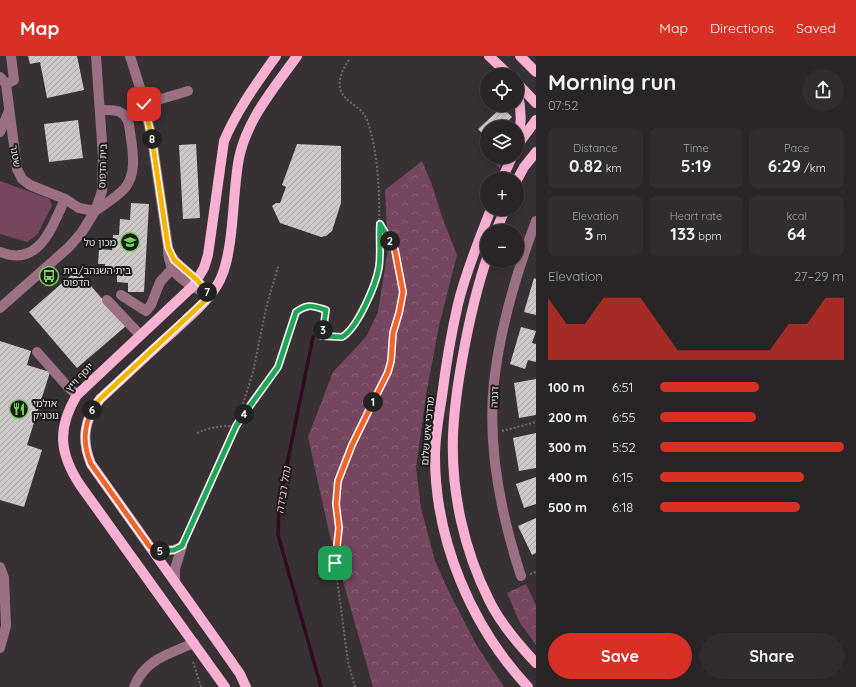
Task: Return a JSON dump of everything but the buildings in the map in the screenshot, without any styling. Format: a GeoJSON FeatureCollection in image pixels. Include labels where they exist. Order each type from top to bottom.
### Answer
{"type":"FeatureCollection","features":[{"type":"Feature","properties":{"kind":"main road"},"geometry":{"type":"LineString","coordinates":[[195,283],[204,268],[208,255],[224,141],[231,123],[244,101],[276,56]]}},
{"type":"Feature","properties":{"kind":"main road"},"geometry":{"type":"LineString","coordinates":[[246,687],[240,674],[91,464],[86,452],[86,426],[94,407],[100,399],[210,296],[220,280],[227,259],[237,172],[243,144],[258,112],[297,56]]}},
{"type":"Feature","properties":{"kind":"main road"},"geometry":{"type":"LineString","coordinates":[[489,56],[502,68]]}},
{"type":"Feature","properties":{"kind":"main road"},"geometry":{"type":"LineString","coordinates":[[520,56],[536,72]]}},
{"type":"Feature","properties":{"kind":"main road"},"geometry":{"type":"LineString","coordinates":[[524,90],[536,103]]}},
{"type":"Feature","properties":{"kind":"main road"},"geometry":{"type":"LineString","coordinates":[[524,136],[536,120]]}},
{"type":"Feature","properties":{"kind":"main road"},"geometry":{"type":"LineString","coordinates":[[521,172],[536,152]]}},
{"type":"Feature","properties":{"kind":"main road","name":"מרדכי איש שלום"},"geometry":{"type":"LineString","coordinates":[[488,216],[468,272],[451,337],[438,426],[435,455],[436,479],[444,526],[460,580],[478,616],[501,654],[528,687]]}},
{"type":"Feature","properties":{"kind":"main road"},"geometry":{"type":"LineString","coordinates":[[484,268],[470,314],[455,407],[453,436],[454,480],[458,505],[471,556],[490,601],[519,644],[536,663]]}},
{"type":"Feature","properties":{"kind":"main road","name":"יוסף וייץ"},"geometry":{"type":"LineString","coordinates":[[195,283],[77,395],[70,405],[63,427],[62,438],[67,462],[80,486],[190,645],[224,687]]}},
{"type":"Feature","properties":{"kind":"street"},"geometry":{"type":"LineString","coordinates":[[3,81],[14,80],[11,56]]}},
{"type":"Feature","properties":{"kind":"street","name":"בית הדפוס"},"geometry":{"type":"LineString","coordinates":[[0,308],[69,247],[82,232],[95,211],[102,190],[103,175],[101,110],[97,56]]}},
{"type":"Feature","properties":{"kind":"street"},"geometry":{"type":"LineString","coordinates":[[125,56],[132,61],[152,139],[169,262],[172,269],[195,283]]}},
{"type":"Feature","properties":{"kind":"street","name":"שטנר"},"geometry":{"type":"LineString","coordinates":[[3,81],[10,109],[17,169],[22,179],[30,185],[65,199],[79,208],[95,211]]}},
{"type":"Feature","properties":{"kind":"street"},"geometry":{"type":"LineString","coordinates":[[144,104],[188,91]]}},
{"type":"Feature","properties":{"kind":"street"},"geometry":{"type":"LineString","coordinates":[[0,132],[10,109]]}},
{"type":"Feature","properties":{"kind":"street"},"geometry":{"type":"LineString","coordinates":[[95,211],[124,189],[131,179],[133,168],[130,124],[127,117],[124,113],[119,111],[101,110]]}},
{"type":"Feature","properties":{"kind":"street"},"geometry":{"type":"LineString","coordinates":[[0,252],[25,255],[36,249],[50,231],[65,199]]}},
{"type":"Feature","properties":{"kind":"street","name":"דגניה"},"geometry":{"type":"LineString","coordinates":[[521,576],[503,514],[494,449],[494,383],[503,329],[525,251],[536,221]]}},
{"type":"Feature","properties":{"kind":"street"},"geometry":{"type":"LineString","coordinates":[[168,247],[174,260],[195,283],[210,296]]}},
{"type":"Feature","properties":{"kind":"street"},"geometry":{"type":"LineString","coordinates":[[121,296],[146,311],[151,305],[160,282],[172,269]]}},
{"type":"Feature","properties":{"kind":"street"},"geometry":{"type":"LineString","coordinates":[[107,300],[140,335]]}},
{"type":"Feature","properties":{"kind":"street"},"geometry":{"type":"LineString","coordinates":[[37,352],[77,395]]}},
{"type":"Feature","properties":{"kind":"street"},"geometry":{"type":"LineString","coordinates":[[150,547],[158,550],[169,551],[182,546]]}},
{"type":"Feature","properties":{"kind":"street"},"geometry":{"type":"LineString","coordinates":[[175,582],[175,569],[182,546]]}},
{"type":"Feature","properties":{"kind":"street"},"geometry":{"type":"LineString","coordinates":[[0,567],[4,578],[6,626],[0,648]]}},
{"type":"Feature","properties":{"kind":"street"},"geometry":{"type":"LineString","coordinates":[[134,687],[140,674],[155,660],[190,645]]}},
{"type":"Feature","properties":{"kind":"path"},"geometry":{"type":"LineString","coordinates":[[236,426],[278,367],[296,312],[308,305],[326,310],[322,336],[342,337],[351,330],[365,305],[376,278],[380,255],[380,224],[374,143],[367,118],[362,110],[347,100],[342,92],[340,84],[341,76],[349,60]]}},
{"type":"Feature","properties":{"kind":"path"},"geometry":{"type":"LineString","coordinates":[[355,687],[348,662],[335,563],[339,528],[336,504],[341,470],[388,372],[391,361],[393,333],[402,300],[403,292],[395,250],[380,224]]}},
{"type":"Feature","properties":{"kind":"path"},"geometry":{"type":"LineString","coordinates":[[182,546],[236,426],[253,372],[267,304],[278,267]]}},
{"type":"Feature","properties":{"kind":"path"},"geometry":{"type":"LineString","coordinates":[[493,433],[536,422]]}},
{"type":"Feature","properties":{"kind":"path"},"geometry":{"type":"LineString","coordinates":[[197,433],[219,426],[236,426]]}},
{"type":"Feature","properties":{"kind":"path"},"geometry":{"type":"LineString","coordinates":[[190,645],[201,687]]}},
{"type":"Feature","properties":{"kind":"green space"},"geometry":{"type":"Polygon","coordinates":[[[422,161],[457,255],[439,326],[426,395],[416,468],[421,508],[435,561],[449,592],[477,646],[504,687],[373,687],[329,532],[308,437],[333,372],[366,337],[378,312],[388,249],[385,190],[422,161]]]}},
{"type":"Feature","properties":{"kind":"green space"},"geometry":{"type":"Polygon","coordinates":[[[496,164],[501,164],[500,169],[496,164]]]}},
{"type":"Feature","properties":{"kind":"green space"},"geometry":{"type":"Polygon","coordinates":[[[0,181],[50,199],[52,206],[37,235],[27,242],[0,234],[0,181]]]}},
{"type":"Feature","properties":{"kind":"green space"},"geometry":{"type":"Polygon","coordinates":[[[526,584],[536,605],[536,645],[520,623],[507,593],[526,584]]]}},
{"type":"Feature","properties":{"kind":"waterway","name":"נחל רבידה"},"geometry":{"type":"LineString","coordinates":[[313,337],[279,504],[278,535],[321,687]]}},
{"type":"Feature","properties":{"kind":"place","name":"מכון טל"},"geometry":{"type":"Point","coordinates":[130,242]}},
{"type":"Feature","properties":{"kind":"place","name":"בית השנהב/בית הדפוס"},"geometry":{"type":"Point","coordinates":[49,276]}},
{"type":"Feature","properties":{"kind":"place","name":"אולמי גוטניק"},"geometry":{"type":"Point","coordinates":[19,409]}},
{"type":"Feature","properties":{"kind":"route"},"geometry":{"type":"LineString","coordinates":[[144,104],[152,139],[168,247],[174,260],[197,280],[210,296],[100,399],[94,407],[86,426],[86,452],[91,464],[150,547],[158,550],[169,551],[178,549],[182,546],[236,426],[278,367],[296,312],[308,305],[326,310],[322,336],[342,337],[351,330],[365,305],[376,278],[380,255],[380,224],[395,250],[403,292],[402,300],[393,333],[391,361],[388,372],[352,445],[338,481],[336,504],[339,528],[335,563]]}}]}
